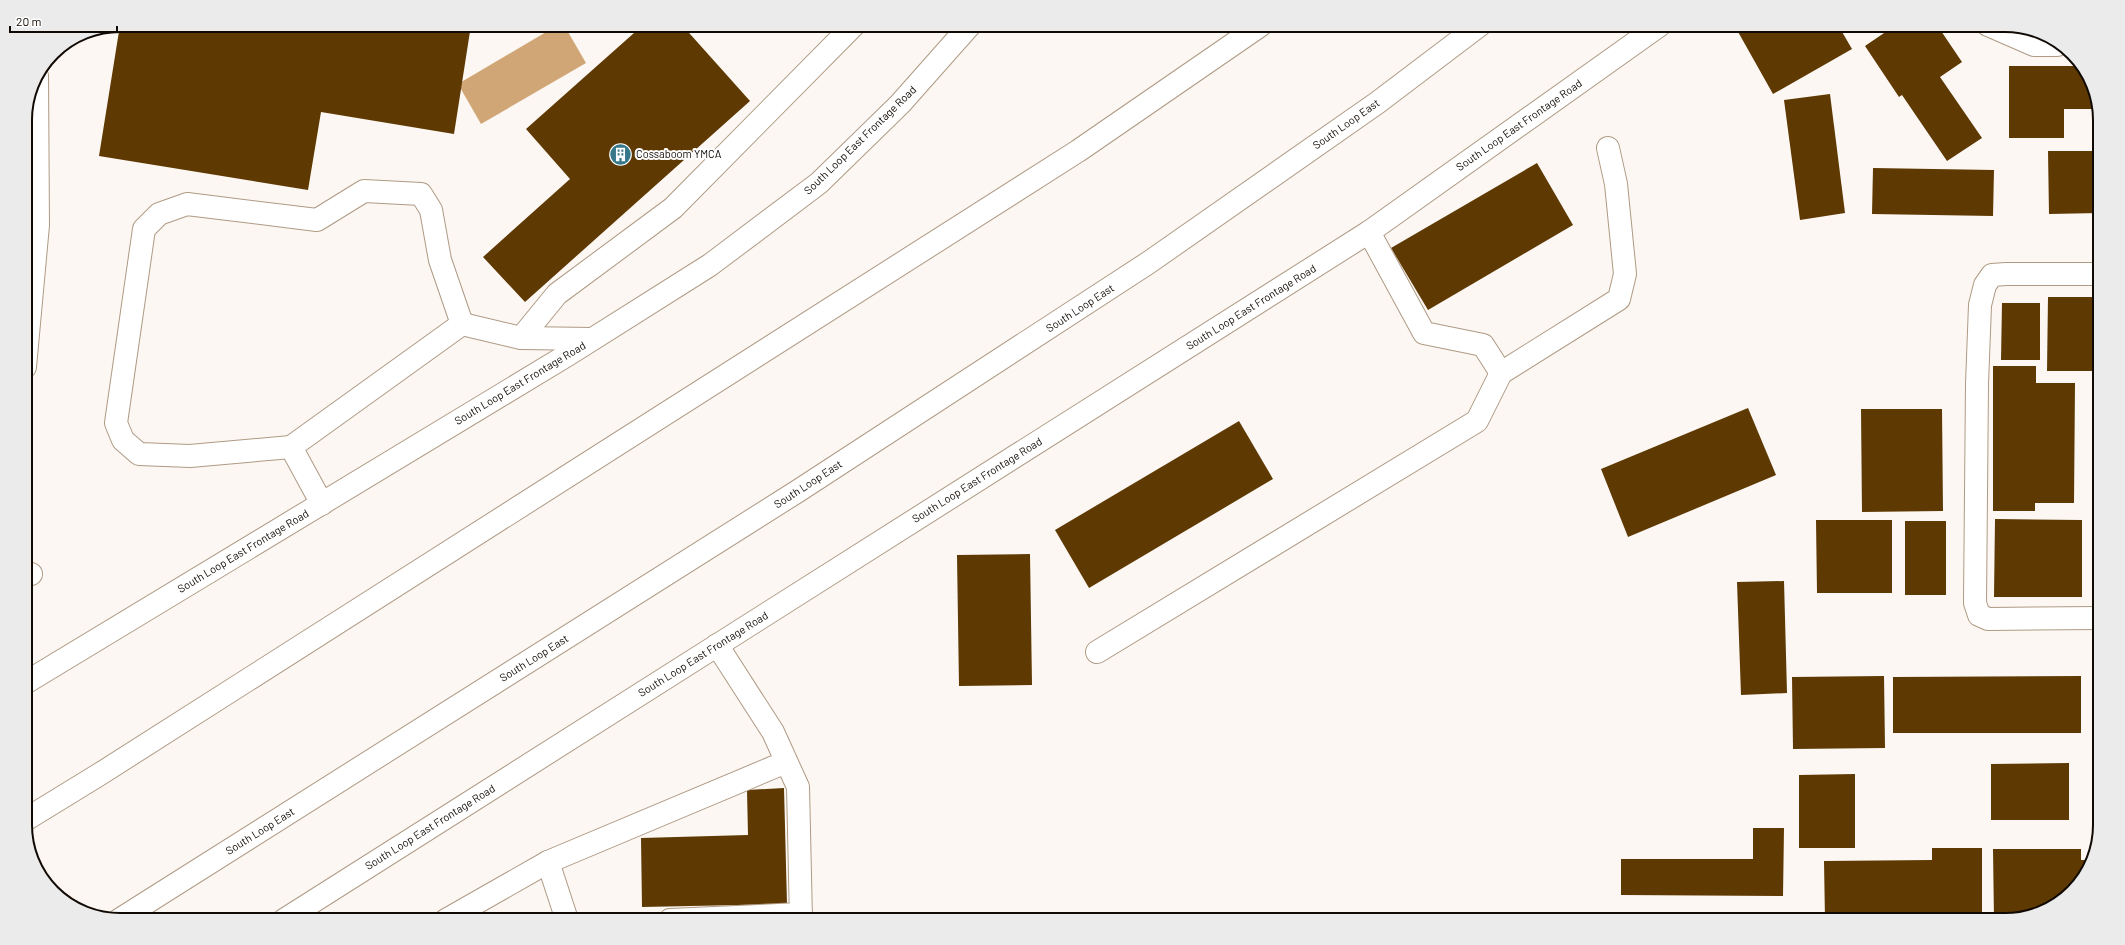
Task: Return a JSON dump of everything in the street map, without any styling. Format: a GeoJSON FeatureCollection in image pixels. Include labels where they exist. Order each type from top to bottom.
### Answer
{"type":"FeatureCollection","features":[{"type":"Feature","properties":{"kind":"main road"},"geometry":{"type":"LineString","coordinates":[[521,338],[557,294],[673,208],[847,32]]}},
{"type":"Feature","properties":{"kind":"main road","name":"South Loop East Frontage Road"},"geometry":{"type":"LineString","coordinates":[[32,679],[322,504],[710,265],[819,183],[900,104],[964,32]]}},
{"type":"Feature","properties":{"kind":"main road"},"geometry":{"type":"LineString","coordinates":[[32,816],[100,774],[1078,151],[1251,32]]}},
{"type":"Feature","properties":{"kind":"main road","name":"South Loop East"},"geometry":{"type":"LineString","coordinates":[[130,913],[798,491],[1148,264],[1377,103],[1471,32]]}},
{"type":"Feature","properties":{"kind":"main road","name":"South Loop East Frontage Road"},"geometry":{"type":"LineString","coordinates":[[295,913],[1369,232],[1650,32]]}},
{"type":"Feature","properties":{"kind":"main road"},"geometry":{"type":"LineString","coordinates":[[2004,32],[2034,45],[2051,45]]}},
{"type":"Feature","properties":{"kind":"main road"},"geometry":{"type":"LineString","coordinates":[[32,291],[38,225],[37,91]]}},
{"type":"Feature","properties":{"kind":"main road"},"geometry":{"type":"LineString","coordinates":[[1097,652],[1477,421],[1502,373],[1619,299],[1625,274],[1616,184],[1608,148]]}},
{"type":"Feature","properties":{"kind":"main road"},"geometry":{"type":"LineString","coordinates":[[462,324],[440,260],[431,210],[421,194],[364,191],[317,220],[187,204],[159,214],[144,229],[116,423],[123,440],[139,454],[190,456],[291,447],[462,324],[521,338],[592,339]]}},
{"type":"Feature","properties":{"kind":"main road"},"geometry":{"type":"LineString","coordinates":[[1369,232],[1424,333],[1483,346],[1502,373]]}},
{"type":"Feature","properties":{"kind":"main road"},"geometry":{"type":"LineString","coordinates":[[2093,274],[1992,275],[1985,285],[1980,305],[1977,384],[1975,603],[1979,615],[1988,619],[2093,618]]}},
{"type":"Feature","properties":{"kind":"main road"},"geometry":{"type":"LineString","coordinates":[[291,447],[322,504]]}},
{"type":"Feature","properties":{"kind":"main road"},"geometry":{"type":"LineString","coordinates":[[717,645],[773,732],[798,787],[801,913]]}},
{"type":"Feature","properties":{"kind":"main road"},"geometry":{"type":"LineString","coordinates":[[458,913],[548,862],[786,762]]}},
{"type":"Feature","properties":{"kind":"main road"},"geometry":{"type":"LineString","coordinates":[[32,807],[100,774]]}},
{"type":"Feature","properties":{"kind":"main road"},"geometry":{"type":"LineString","coordinates":[[548,862],[565,913]]}},
{"type":"Feature","properties":{"kind":"shaded area"},"geometry":{"type":"Polygon","coordinates":[[[546,32],[568,32],[586,63],[481,124],[458,84],[546,32]]]}},
{"type":"Feature","properties":{"kind":"building"},"geometry":{"type":"Polygon","coordinates":[[[119,32],[470,32],[454,134],[321,112],[308,190],[99,156],[119,32]]]}},
{"type":"Feature","properties":{"kind":"building","name":"Cossaboom YMCA"},"geometry":{"type":"Polygon","coordinates":[[[635,32],[688,32],[750,101],[525,302],[483,257],[570,179],[526,129],[635,32]]]}},
{"type":"Feature","properties":{"kind":"building"},"geometry":{"type":"Polygon","coordinates":[[[1738,32],[1842,32],[1852,49],[1773,94],[1738,32]]]}},
{"type":"Feature","properties":{"kind":"building"},"geometry":{"type":"Polygon","coordinates":[[[1886,32],[1942,32],[1962,62],[1940,77],[1982,138],[1947,161],[1902,95],[1899,97],[1865,46],[1886,32]]]}},
{"type":"Feature","properties":{"kind":"building"},"geometry":{"type":"Polygon","coordinates":[[[2009,66],[2075,66],[2084,81],[2092,109],[2064,109],[2064,138],[2009,138],[2009,66]]]}},
{"type":"Feature","properties":{"kind":"building"},"geometry":{"type":"Polygon","coordinates":[[[1830,94],[1845,213],[1800,220],[1784,100],[1830,94]]]}},
{"type":"Feature","properties":{"kind":"building"},"geometry":{"type":"Polygon","coordinates":[[[2048,151],[2093,151],[2093,213],[2049,214],[2048,151]]]}},
{"type":"Feature","properties":{"kind":"building"},"geometry":{"type":"Polygon","coordinates":[[[1537,163],[1573,225],[1428,310],[1391,248],[1537,163]]]}},
{"type":"Feature","properties":{"kind":"building"},"geometry":{"type":"Polygon","coordinates":[[[1873,168],[1994,170],[1993,216],[1872,214],[1873,168]]]}},
{"type":"Feature","properties":{"kind":"building"},"geometry":{"type":"Polygon","coordinates":[[[2048,297],[2093,297],[2093,371],[2047,371],[2048,297]]]}},
{"type":"Feature","properties":{"kind":"building"},"geometry":{"type":"Polygon","coordinates":[[[2002,303],[2040,303],[2040,360],[2001,360],[2002,303]]]}},
{"type":"Feature","properties":{"kind":"building"},"geometry":{"type":"Polygon","coordinates":[[[1993,366],[2036,366],[2036,383],[2075,383],[2074,503],[2035,503],[2035,511],[1993,511],[1993,366]]]}},
{"type":"Feature","properties":{"kind":"building"},"geometry":{"type":"Polygon","coordinates":[[[1748,408],[1776,475],[1628,537],[1601,469],[1748,408]]]}},
{"type":"Feature","properties":{"kind":"building"},"geometry":{"type":"Polygon","coordinates":[[[1861,409],[1942,409],[1943,511],[1862,512],[1861,409]]]}},
{"type":"Feature","properties":{"kind":"building"},"geometry":{"type":"Polygon","coordinates":[[[1239,421],[1273,479],[1089,588],[1055,530],[1239,421]]]}},
{"type":"Feature","properties":{"kind":"building"},"geometry":{"type":"Polygon","coordinates":[[[1995,519],[2082,520],[2082,597],[1994,597],[1995,519]]]}},
{"type":"Feature","properties":{"kind":"building"},"geometry":{"type":"Polygon","coordinates":[[[1816,520],[1892,520],[1892,593],[1817,593],[1816,520]]]}},
{"type":"Feature","properties":{"kind":"building"},"geometry":{"type":"Polygon","coordinates":[[[1905,521],[1946,521],[1946,595],[1905,595],[1905,521]]]}},
{"type":"Feature","properties":{"kind":"building"},"geometry":{"type":"Polygon","coordinates":[[[1030,554],[1032,685],[959,686],[957,555],[1030,554]]]}},
{"type":"Feature","properties":{"kind":"building"},"geometry":{"type":"Polygon","coordinates":[[[1784,581],[1787,693],[1741,695],[1737,582],[1784,581]]]}},
{"type":"Feature","properties":{"kind":"building"},"geometry":{"type":"Polygon","coordinates":[[[1884,676],[1885,748],[1793,749],[1792,677],[1884,676]]]}},
{"type":"Feature","properties":{"kind":"building"},"geometry":{"type":"Polygon","coordinates":[[[2081,676],[2081,733],[1893,733],[1893,677],[2081,676]]]}},
{"type":"Feature","properties":{"kind":"building"},"geometry":{"type":"Polygon","coordinates":[[[2069,763],[2069,820],[1991,820],[1991,764],[2069,763]]]}},
{"type":"Feature","properties":{"kind":"building"},"geometry":{"type":"Polygon","coordinates":[[[1855,774],[1855,848],[1799,848],[1799,775],[1855,774]]]}},
{"type":"Feature","properties":{"kind":"building"},"geometry":{"type":"Polygon","coordinates":[[[784,788],[787,904],[642,907],[641,838],[748,835],[747,790],[784,788]]]}},
{"type":"Feature","properties":{"kind":"building"},"geometry":{"type":"Polygon","coordinates":[[[1753,828],[1784,828],[1783,896],[1621,895],[1621,859],[1753,859],[1753,828]]]}},
{"type":"Feature","properties":{"kind":"building"},"geometry":{"type":"Polygon","coordinates":[[[1932,848],[1982,848],[1982,913],[1825,913],[1824,861],[1932,860],[1932,848]]]}},
{"type":"Feature","properties":{"kind":"building"},"geometry":{"type":"Polygon","coordinates":[[[1993,849],[2081,849],[2081,860],[2086,860],[2075,879],[2059,895],[2044,904],[2033,908],[2016,912],[1994,913],[1993,849]]]}},
{"type":"Feature","properties":{"kind":"place","name":"Cossaboom YMCA"},"geometry":{"type":"Point","coordinates":[620,154]}}]}
